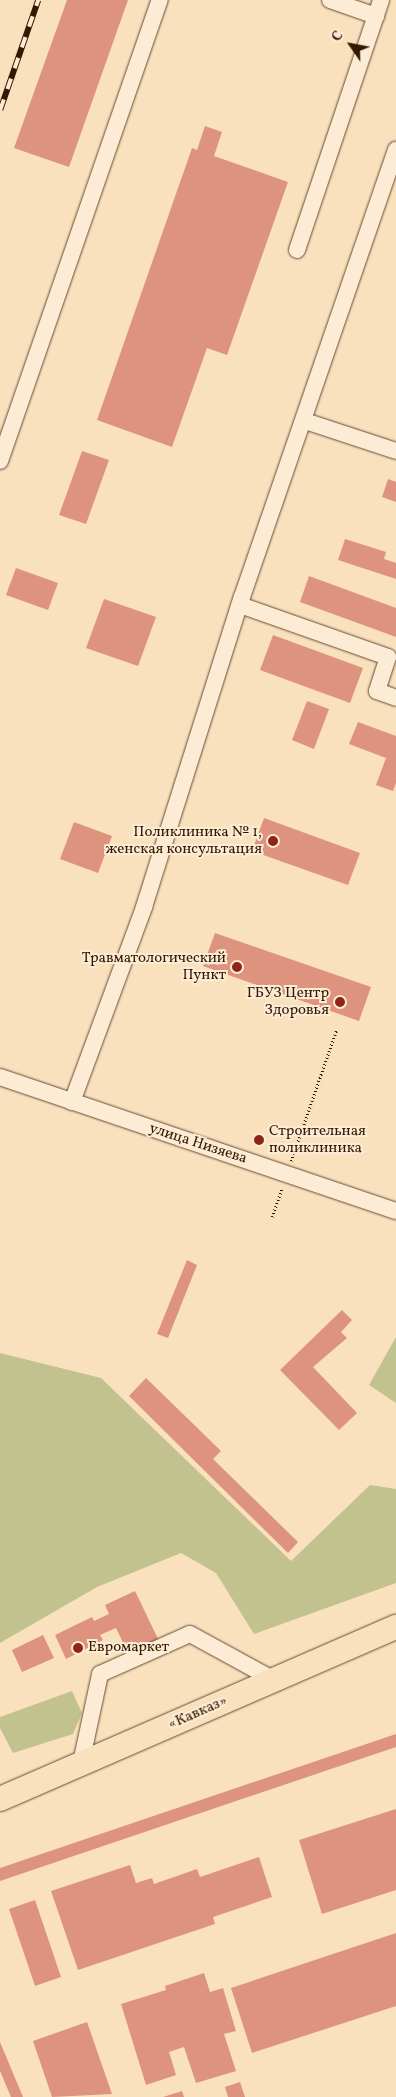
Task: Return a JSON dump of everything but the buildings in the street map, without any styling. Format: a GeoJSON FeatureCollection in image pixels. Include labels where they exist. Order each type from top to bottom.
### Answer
{"type":"FeatureCollection","features":[{"type":"Feature","properties":{"kind":"highway","name":"«Кавказ»"},"geometry":{"type":"LineString","coordinates":[[0,1799],[396,1627]]}},
{"type":"Feature","properties":{"kind":"street"},"geometry":{"type":"LineString","coordinates":[[0,461],[160,0]]}},
{"type":"Feature","properties":{"kind":"street"},"geometry":{"type":"LineString","coordinates":[[330,0],[376,16]]}},
{"type":"Feature","properties":{"kind":"street"},"geometry":{"type":"LineString","coordinates":[[297,250],[381,0]]}},
{"type":"Feature","properties":{"kind":"street"},"geometry":{"type":"LineString","coordinates":[[72,1102],[144,907],[240,605],[305,421],[396,150]]}},
{"type":"Feature","properties":{"kind":"street"},"geometry":{"type":"LineString","coordinates":[[305,421],[396,450]]}},
{"type":"Feature","properties":{"kind":"street"},"geometry":{"type":"LineString","coordinates":[[240,605],[388,658],[377,691],[396,698]]}},
{"type":"Feature","properties":{"kind":"street","name":"улица Низяева"},"geometry":{"type":"LineString","coordinates":[[0,1077],[396,1210]]}},
{"type":"Feature","properties":{"kind":"street"},"geometry":{"type":"LineString","coordinates":[[81,1763],[100,1674],[190,1634],[274,1680]]}},
{"type":"Feature","properties":{"kind":"path"},"geometry":{"type":"LineString","coordinates":[[272,1217],[336,1031]]}},
{"type":"Feature","properties":{"kind":"green space"},"geometry":{"type":"Polygon","coordinates":[[[396,1337],[396,1403],[369,1385],[396,1337]]]}},
{"type":"Feature","properties":{"kind":"green space"},"geometry":{"type":"Polygon","coordinates":[[[0,1353],[101,1378],[291,1561],[370,1485],[396,1489],[396,1583],[254,1634],[216,1573],[181,1553],[97,1587],[0,1643],[0,1353]]]}},
{"type":"Feature","properties":{"kind":"green space"},"geometry":{"type":"Polygon","coordinates":[[[72,1691],[82,1713],[73,1734],[13,1753],[0,1728],[0,1717],[72,1691]]]}},
{"type":"Feature","properties":{"kind":"railway"},"geometry":{"type":"LineString","coordinates":[[0,110],[38,0]]}},
{"type":"Feature","properties":{"kind":"place","name":"Поликлиника № 1, женская консультация"},"geometry":{"type":"Point","coordinates":[273,841]}},
{"type":"Feature","properties":{"kind":"place","name":"Травматологический Пункт"},"geometry":{"type":"Point","coordinates":[237,967]}},
{"type":"Feature","properties":{"kind":"place","name":"ГБУЗ Центр Здоровья"},"geometry":{"type":"Point","coordinates":[340,1002]}},
{"type":"Feature","properties":{"kind":"place","name":"Строительная поликлиника"},"geometry":{"type":"Point","coordinates":[259,1140]}},
{"type":"Feature","properties":{"kind":"place","name":"Евромаркет"},"geometry":{"type":"Point","coordinates":[78,1648]}}]}
